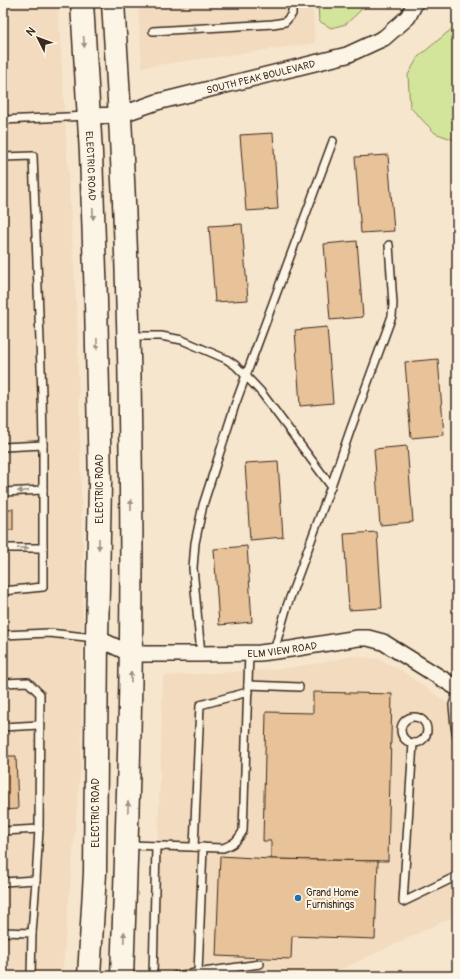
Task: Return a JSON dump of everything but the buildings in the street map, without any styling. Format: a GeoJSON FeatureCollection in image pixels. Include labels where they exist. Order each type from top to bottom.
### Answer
{"type":"FeatureCollection","features":[{"type":"Feature","properties":{"kind":"main road","name":"ELECTRIC ROAD"},"geometry":{"type":"LineString","coordinates":[[82,3],[89,116],[96,301],[100,482],[95,873],[89,976]]}},
{"type":"Feature","properties":{"kind":"main road"},"geometry":{"type":"LineString","coordinates":[[113,3],[126,246],[132,487],[131,654],[127,845],[122,976]]}},
{"type":"Feature","properties":{"kind":"street","name":"SOUTH PEAK BOULEVARD"},"geometry":{"type":"LineString","coordinates":[[89,116],[120,115],[157,102],[347,55],[384,38],[408,17],[415,3]]}},
{"type":"Feature","properties":{"kind":"street","name":"ELM VIEW ROAD"},"geometry":{"type":"LineString","coordinates":[[97,638],[131,654],[260,653],[358,638],[368,638],[383,642],[457,689]]}},
{"type":"Feature","properties":{"kind":"lane"},"geometry":{"type":"LineString","coordinates":[[153,31],[274,24],[285,22],[292,14],[292,3]]}},
{"type":"Feature","properties":{"kind":"lane"},"geometry":{"type":"LineString","coordinates":[[3,120],[89,116]]}},
{"type":"Feature","properties":{"kind":"lane"},"geometry":{"type":"LineString","coordinates":[[201,654],[193,568],[195,543],[203,505],[235,406],[333,141]]}},
{"type":"Feature","properties":{"kind":"lane"},"geometry":{"type":"LineString","coordinates":[[3,157],[33,156],[42,394],[43,490],[43,587],[3,591]]}},
{"type":"Feature","properties":{"kind":"lane"},"geometry":{"type":"LineString","coordinates":[[274,651],[287,606],[392,316],[393,304],[389,245]]}},
{"type":"Feature","properties":{"kind":"lane"},"geometry":{"type":"LineString","coordinates":[[129,337],[161,336],[187,342],[226,359],[235,365],[261,392],[331,486]]}},
{"type":"Feature","properties":{"kind":"lane"},"geometry":{"type":"LineString","coordinates":[[3,448],[42,446]]}},
{"type":"Feature","properties":{"kind":"lane"},"geometry":{"type":"LineString","coordinates":[[3,492],[43,490]]}},
{"type":"Feature","properties":{"kind":"lane"},"geometry":{"type":"LineString","coordinates":[[3,548],[43,548]]}},
{"type":"Feature","properties":{"kind":"lane"},"geometry":{"type":"LineString","coordinates":[[3,635],[49,633],[97,638]]}},
{"type":"Feature","properties":{"kind":"lane"},"geometry":{"type":"LineString","coordinates":[[127,845],[223,848],[237,841],[243,831],[249,653]]}},
{"type":"Feature","properties":{"kind":"lane"},"geometry":{"type":"LineString","coordinates":[[3,682],[28,682],[40,694],[39,829],[32,933],[31,976]]}},
{"type":"Feature","properties":{"kind":"lane"},"geometry":{"type":"LineString","coordinates":[[194,847],[200,705],[248,688],[299,687]]}},
{"type":"Feature","properties":{"kind":"lane"},"geometry":{"type":"LineString","coordinates":[[457,689],[452,705],[457,738]]}},
{"type":"Feature","properties":{"kind":"lane"},"geometry":{"type":"LineString","coordinates":[[3,727],[40,725]]}},
{"type":"Feature","properties":{"kind":"lane"},"geometry":{"type":"LineString","coordinates":[[413,743],[403,902],[457,876]]}},
{"type":"Feature","properties":{"kind":"lane"},"geometry":{"type":"LineString","coordinates":[[3,831],[39,829]]}},
{"type":"Feature","properties":{"kind":"lane"},"geometry":{"type":"LineString","coordinates":[[153,976],[156,846]]}},
{"type":"Feature","properties":{"kind":"lane"},"geometry":{"type":"LineString","coordinates":[[198,972],[203,847]]}},
{"type":"Feature","properties":{"kind":"lane"},"geometry":{"type":"LineString","coordinates":[[3,882],[36,880]]}},
{"type":"Feature","properties":{"kind":"lane"},"geometry":{"type":"LineString","coordinates":[[3,932],[32,933]]}},
{"type":"Feature","properties":{"kind":"lane"},"geometry":{"type":"LineString","coordinates":[[175,976],[260,964]]}},
{"type":"Feature","properties":{"kind":"shaded area"},"geometry":{"type":"Polygon","coordinates":[[[3,3],[58,3],[77,321],[83,571],[81,763],[62,976],[3,976],[3,3]]]}},
{"type":"Feature","properties":{"kind":"shaded area"},"geometry":{"type":"Polygon","coordinates":[[[138,3],[312,3],[315,43],[142,67],[138,3]]]}},
{"type":"Feature","properties":{"kind":"shaded area"},"geometry":{"type":"Polygon","coordinates":[[[353,656],[379,659],[402,671],[457,710],[457,915],[331,974],[318,976],[154,976],[163,676],[280,669],[353,656]]]}},
{"type":"Feature","properties":{"kind":"green space"},"geometry":{"type":"Polygon","coordinates":[[[318,3],[364,3],[361,10],[346,24],[331,28],[319,21],[318,3]]]}},
{"type":"Feature","properties":{"kind":"green space"},"geometry":{"type":"Polygon","coordinates":[[[457,18],[457,141],[435,133],[410,107],[408,75],[418,57],[454,27],[457,18]]]}},
{"type":"Feature","properties":{"kind":"place","name":"Grand Home Furnishings"},"geometry":{"type":"Point","coordinates":[298,898]}}]}
